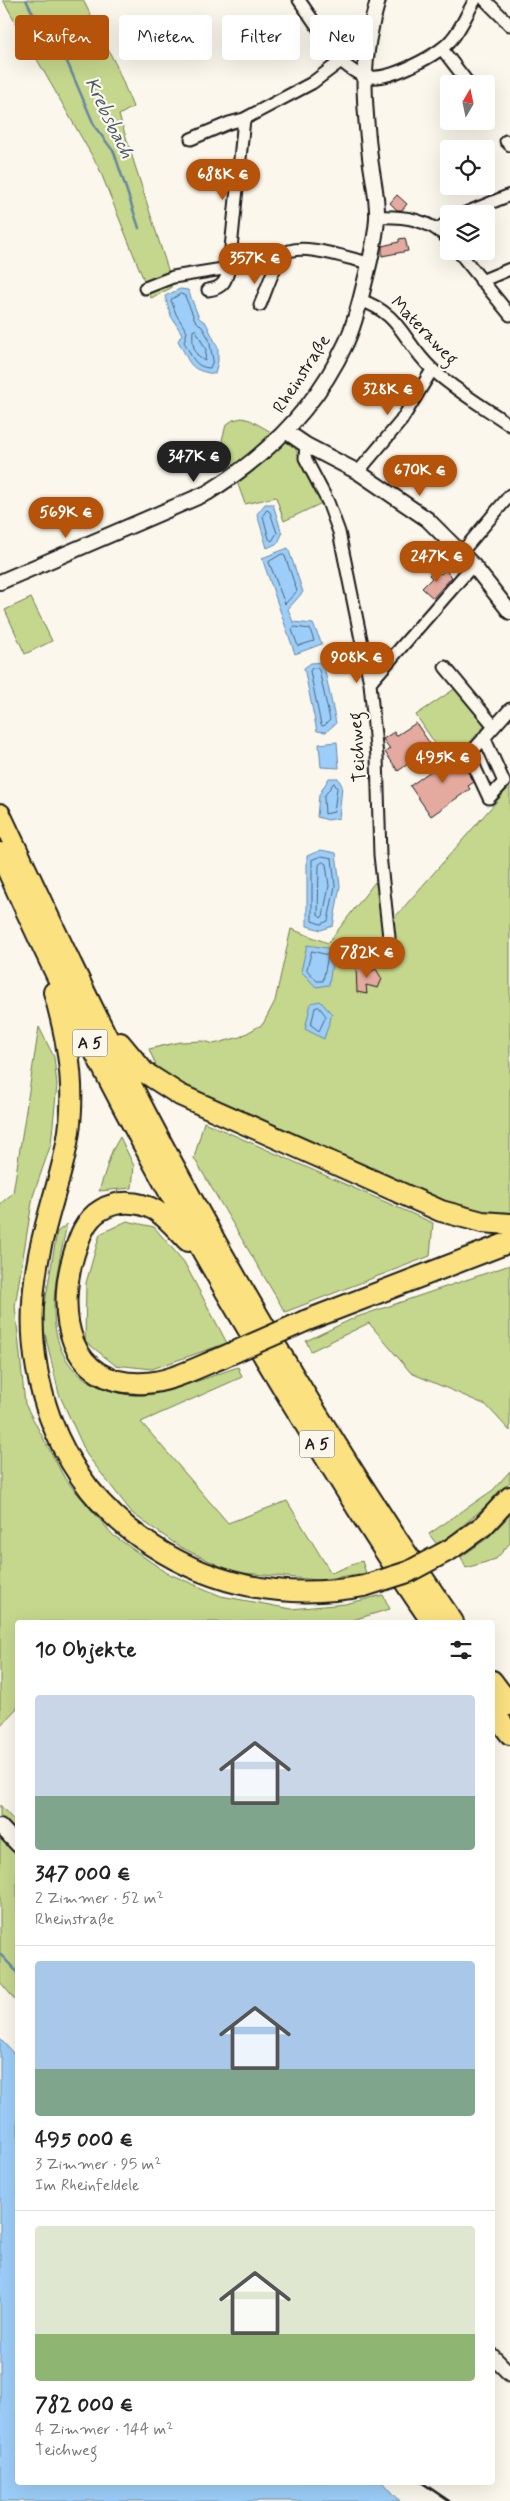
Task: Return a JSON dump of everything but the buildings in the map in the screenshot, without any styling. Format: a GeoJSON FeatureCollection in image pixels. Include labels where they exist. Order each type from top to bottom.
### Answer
{"type":"FeatureCollection","features":[{"type":"Feature","properties":{"kind":"highway","name":"A 5"},"geometry":{"type":"LineString","coordinates":[[0,814],[144,1110],[240,1285],[317,1413],[451,1620]]}},
{"type":"Feature","properties":{"kind":"highway","name":"A 5"},"geometry":{"type":"LineString","coordinates":[[0,853],[40,943],[126,1114],[207,1262],[350,1498],[431,1620]]}},
{"type":"Feature","properties":{"kind":"highway"},"geometry":{"type":"LineString","coordinates":[[40,943],[65,1030],[71,1071],[71,1112],[59,1175],[39,1254],[32,1296],[31,1334],[42,1399],[66,1452],[81,1477],[116,1518],[139,1538],[167,1556],[194,1569],[242,1585],[282,1592],[311,1592],[364,1586],[408,1572],[451,1549],[483,1526],[510,1497]]}},
{"type":"Feature","properties":{"kind":"highway"},"geometry":{"type":"LineString","coordinates":[[87,996],[126,1052],[144,1072],[165,1087],[441,1211],[482,1222],[510,1224]]}},
{"type":"Feature","properties":{"kind":"highway"},"geometry":{"type":"LineString","coordinates":[[207,1262],[166,1218],[154,1210],[136,1203],[117,1203],[99,1210],[79,1238],[68,1281],[66,1318],[76,1350],[86,1362],[98,1371],[116,1379],[146,1383],[184,1372],[305,1322],[510,1242]]}},
{"type":"Feature","properties":{"kind":"highway"},"geometry":{"type":"LineString","coordinates":[[495,1684],[510,1705]]}},
{"type":"Feature","properties":{"kind":"highway"},"geometry":{"type":"LineString","coordinates":[[495,1714],[510,1734]]}},
{"type":"Feature","properties":{"kind":"street"},"geometry":{"type":"LineString","coordinates":[[299,0],[341,61],[351,70],[363,75],[383,76],[410,66],[442,49],[452,39],[475,0]]}},
{"type":"Feature","properties":{"kind":"street","name":"Rheinstraße"},"geometry":{"type":"LineString","coordinates":[[0,582],[206,493],[249,465],[287,432],[325,381],[347,342],[369,263],[377,217],[363,98],[363,75],[370,28],[378,0]]}},
{"type":"Feature","properties":{"kind":"street"},"geometry":{"type":"LineString","coordinates":[[484,0],[510,25]]}},
{"type":"Feature","properties":{"kind":"street"},"geometry":{"type":"LineString","coordinates":[[442,49],[462,75]]}},
{"type":"Feature","properties":{"kind":"street"},"geometry":{"type":"LineString","coordinates":[[191,138],[244,119],[312,83],[341,61]]}},
{"type":"Feature","properties":{"kind":"street"},"geometry":{"type":"LineString","coordinates":[[208,290],[218,289],[225,282],[229,268],[244,119]]}},
{"type":"Feature","properties":{"kind":"street"},"geometry":{"type":"LineString","coordinates":[[484,205],[510,194]]}},
{"type":"Feature","properties":{"kind":"street"},"geometry":{"type":"LineString","coordinates":[[377,217],[401,216],[438,229]]}},
{"type":"Feature","properties":{"kind":"street"},"geometry":{"type":"LineString","coordinates":[[260,305],[281,257],[288,251],[302,248],[369,263]]}},
{"type":"Feature","properties":{"kind":"street"},"geometry":{"type":"LineString","coordinates":[[465,260],[510,315]]}},
{"type":"Feature","properties":{"kind":"street"},"geometry":{"type":"LineString","coordinates":[[145,288],[173,277],[229,268]]}},
{"type":"Feature","properties":{"kind":"street"},"geometry":{"type":"LineString","coordinates":[[481,281],[510,269]]}},
{"type":"Feature","properties":{"kind":"street","name":"Materaweg"},"geometry":{"type":"LineString","coordinates":[[360,300],[377,306],[390,316],[432,370],[510,425]]}},
{"type":"Feature","properties":{"kind":"street"},"geometry":{"type":"LineString","coordinates":[[358,472],[401,421],[432,370]]}},
{"type":"Feature","properties":{"kind":"street"},"geometry":{"type":"LineString","coordinates":[[287,432],[306,445],[358,472],[426,519],[473,565],[510,612]]}},
{"type":"Feature","properties":{"kind":"street","name":"Teichweg"},"geometry":{"type":"LineString","coordinates":[[306,445],[305,458],[328,502],[339,532],[370,683],[377,757],[380,855],[389,937]]}},
{"type":"Feature","properties":{"kind":"street"},"geometry":{"type":"LineString","coordinates":[[461,553],[510,495]]}},
{"type":"Feature","properties":{"kind":"street"},"geometry":{"type":"LineString","coordinates":[[370,683],[473,565]]}},
{"type":"Feature","properties":{"kind":"street"},"geometry":{"type":"LineString","coordinates":[[445,667],[494,726]]}},
{"type":"Feature","properties":{"kind":"street"},"geometry":{"type":"LineString","coordinates":[[484,737],[510,708]]}},
{"type":"Feature","properties":{"kind":"street"},"geometry":{"type":"LineString","coordinates":[[0,1826],[15,1842]]}},
{"type":"Feature","properties":{"kind":"street"},"geometry":{"type":"LineString","coordinates":[[495,2359],[510,2374]]}},
{"type":"Feature","properties":{"kind":"green space"},"geometry":{"type":"Polygon","coordinates":[[[3,0],[83,0],[91,15],[15,15],[15,21],[3,0]]]}},
{"type":"Feature","properties":{"kind":"green space"},"geometry":{"type":"Polygon","coordinates":[[[109,51],[116,65],[133,107],[119,115],[170,276],[171,288],[151,298],[99,168],[37,60],[109,60],[109,51]]]}},
{"type":"Feature","properties":{"kind":"green space"},"geometry":{"type":"Polygon","coordinates":[[[242,418],[250,420],[294,445],[308,478],[324,502],[284,521],[276,497],[245,504],[222,440],[226,425],[233,420],[242,418]]]}},
{"type":"Feature","properties":{"kind":"green space"},"geometry":{"type":"Polygon","coordinates":[[[31,598],[52,641],[25,654],[5,610],[31,598]]]}},
{"type":"Feature","properties":{"kind":"green space"},"geometry":{"type":"Polygon","coordinates":[[[456,688],[488,722],[469,743],[444,757],[416,715],[456,688]]]}},
{"type":"Feature","properties":{"kind":"green space"},"geometry":{"type":"Polygon","coordinates":[[[510,786],[510,1217],[439,1205],[160,1075],[149,1049],[180,1042],[204,1041],[214,1044],[240,1037],[263,1024],[275,1001],[291,929],[328,943],[375,882],[389,924],[510,786]]]}},
{"type":"Feature","properties":{"kind":"green space"},"geometry":{"type":"Polygon","coordinates":[[[39,1027],[54,1057],[57,1085],[51,1144],[33,1196],[15,1306],[25,1404],[65,1479],[113,1535],[165,1572],[221,1596],[291,1609],[345,1604],[383,1595],[390,1609],[353,1620],[15,1620],[15,1710],[0,1726],[0,1204],[13,1193],[39,1027]]]}},
{"type":"Feature","properties":{"kind":"green space"},"geometry":{"type":"Polygon","coordinates":[[[204,1122],[433,1223],[430,1256],[285,1312],[194,1158],[204,1122]]]}},
{"type":"Feature","properties":{"kind":"green space"},"geometry":{"type":"Polygon","coordinates":[[[120,1137],[134,1166],[132,1188],[99,1191],[112,1151],[120,1137]]]}},
{"type":"Feature","properties":{"kind":"green space"},"geometry":{"type":"Polygon","coordinates":[[[127,1221],[154,1227],[184,1262],[227,1343],[152,1369],[115,1365],[85,1341],[86,1283],[100,1234],[127,1221]]]}},
{"type":"Feature","properties":{"kind":"green space"},"geometry":{"type":"Polygon","coordinates":[[[67,1224],[58,1267],[54,1313],[56,1334],[63,1354],[76,1371],[101,1388],[120,1393],[147,1395],[192,1383],[238,1367],[242,1377],[141,1422],[228,1523],[287,1501],[331,1573],[362,1561],[366,1573],[318,1580],[233,1572],[180,1547],[133,1514],[87,1455],[59,1394],[42,1321],[57,1232],[67,1224]]]}},
{"type":"Feature","properties":{"kind":"green space"},"geometry":{"type":"Polygon","coordinates":[[[510,1265],[510,1431],[486,1405],[411,1373],[369,1323],[311,1351],[306,1341],[354,1318],[510,1265]]]}},
{"type":"Feature","properties":{"kind":"green space"},"geometry":{"type":"Polygon","coordinates":[[[510,1471],[510,1482],[498,1496],[438,1546],[429,1534],[493,1490],[510,1471]]]}},
{"type":"Feature","properties":{"kind":"green space"},"geometry":{"type":"Polygon","coordinates":[[[510,1515],[510,1543],[496,1559],[466,1568],[461,1557],[489,1537],[510,1515]]]}},
{"type":"Feature","properties":{"kind":"green space"},"geometry":{"type":"Polygon","coordinates":[[[0,1805],[15,1822],[15,2000],[0,1982],[0,1805]]]}},
{"type":"Feature","properties":{"kind":"water"},"geometry":{"type":"Polygon","coordinates":[[[180,289],[188,290],[199,318],[206,323],[218,348],[215,374],[194,368],[178,341],[182,334],[171,316],[165,296],[180,289]]]}},
{"type":"Feature","properties":{"kind":"water"},"geometry":{"type":"Polygon","coordinates":[[[265,504],[273,504],[282,534],[278,543],[267,548],[257,514],[265,504]]]}},
{"type":"Feature","properties":{"kind":"water"},"geometry":{"type":"Polygon","coordinates":[[[288,548],[303,592],[288,609],[293,622],[313,624],[322,644],[295,654],[262,558],[288,548]]]}},
{"type":"Feature","properties":{"kind":"water"},"geometry":{"type":"Polygon","coordinates":[[[323,662],[336,723],[326,732],[317,731],[304,668],[311,663],[323,662]]]}},
{"type":"Feature","properties":{"kind":"water"},"geometry":{"type":"Polygon","coordinates":[[[337,742],[339,768],[321,767],[319,744],[337,742]]]}},
{"type":"Feature","properties":{"kind":"water"},"geometry":{"type":"Polygon","coordinates":[[[329,778],[338,778],[342,786],[339,818],[328,820],[317,817],[319,795],[329,778]]]}},
{"type":"Feature","properties":{"kind":"water"},"geometry":{"type":"Polygon","coordinates":[[[321,850],[336,853],[340,886],[333,926],[321,930],[307,926],[307,856],[321,850]]]}},
{"type":"Feature","properties":{"kind":"water"},"geometry":{"type":"Polygon","coordinates":[[[307,945],[334,949],[329,985],[316,987],[301,971],[307,945]]]}},
{"type":"Feature","properties":{"kind":"water"},"geometry":{"type":"Polygon","coordinates":[[[320,1001],[332,1014],[324,1039],[305,1029],[311,1003],[320,1001]]]}},
{"type":"Feature","properties":{"kind":"water"},"geometry":{"type":"Polygon","coordinates":[[[0,2039],[15,2055],[15,2485],[386,2485],[400,2501],[0,2501],[0,2039]]]}},
{"type":"Feature","properties":{"kind":"waterway","name":"Krebsbach"},"geometry":{"type":"LineString","coordinates":[[26,0],[32,12],[65,57],[95,127],[114,152],[139,228]]}},
{"type":"Feature","properties":{"kind":"waterway"},"geometry":{"type":"LineString","coordinates":[[0,1954],[15,1970]]}},
{"type":"Feature","properties":{"kind":"railway"},"geometry":{"type":"LineString","coordinates":[[425,2485],[449,2501]]}}]}
